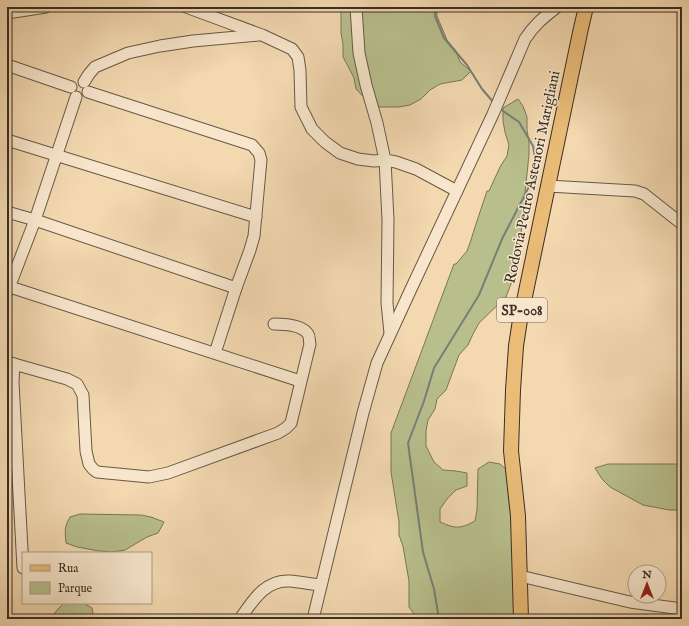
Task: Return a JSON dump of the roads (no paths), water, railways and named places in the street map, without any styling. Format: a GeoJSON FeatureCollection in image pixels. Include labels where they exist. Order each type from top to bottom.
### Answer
{"type":"FeatureCollection","features":[{"type":"Feature","properties":{"kind":"main road","name":"Rodovia Pedro Astenori Marigliani"},"geometry":{"type":"LineString","coordinates":[[521,619],[518,516],[511,451],[516,353],[520,320],[580,28],[586,7]]}},
{"type":"Feature","properties":{"kind":"street"},"geometry":{"type":"LineString","coordinates":[[7,13],[46,7]]}},
{"type":"Feature","properties":{"kind":"street"},"geometry":{"type":"LineString","coordinates":[[186,7],[262,35],[292,49],[298,57],[300,70],[301,107],[312,128],[325,142],[340,153],[358,159],[396,162],[416,170],[457,191]]}},
{"type":"Feature","properties":{"kind":"street"},"geometry":{"type":"LineString","coordinates":[[356,7],[359,52],[385,160],[388,220],[387,303],[390,334]]}},
{"type":"Feature","properties":{"kind":"street"},"geometry":{"type":"LineString","coordinates":[[313,619],[363,413],[377,363],[493,114],[525,39],[531,29],[539,21],[557,7]]}},
{"type":"Feature","properties":{"kind":"street"},"geometry":{"type":"LineString","coordinates":[[215,353],[254,236],[261,160],[259,152],[252,145],[86,87],[80,80],[72,83],[70,87],[71,93],[76,97],[80,98],[85,96],[86,87],[89,74],[95,67],[128,52],[193,41],[262,35]]}},
{"type":"Feature","properties":{"kind":"street"},"geometry":{"type":"LineString","coordinates":[[7,65],[70,87]]}},
{"type":"Feature","properties":{"kind":"street"},"geometry":{"type":"LineString","coordinates":[[76,97],[35,220],[8,289],[300,381]]}},
{"type":"Feature","properties":{"kind":"street"},"geometry":{"type":"LineString","coordinates":[[7,140],[256,217]]}},
{"type":"Feature","properties":{"kind":"street"},"geometry":{"type":"LineString","coordinates":[[548,186],[635,191],[644,194],[682,224]]}},
{"type":"Feature","properties":{"kind":"street"},"geometry":{"type":"LineString","coordinates":[[7,212],[35,220],[236,288]]}},
{"type":"Feature","properties":{"kind":"street"},"geometry":{"type":"LineString","coordinates":[[22,552],[14,382],[10,363],[67,379],[77,384],[83,395],[86,451],[89,464],[93,469],[97,472],[149,477],[186,467],[278,433],[286,428],[291,422],[310,344],[309,335],[303,329],[286,324],[274,324]]}},
{"type":"Feature","properties":{"kind":"street"},"geometry":{"type":"LineString","coordinates":[[520,576],[630,602],[682,609]]}},
{"type":"Feature","properties":{"kind":"street"},"geometry":{"type":"LineString","coordinates":[[240,619],[265,588],[276,582],[288,581],[321,585]]}},
{"type":"Feature","properties":{"kind":"waterway"},"geometry":{"type":"LineString","coordinates":[[436,7],[435,16],[444,38],[467,65],[482,89],[494,103]]}},
{"type":"Feature","properties":{"kind":"waterway"},"geometry":{"type":"LineString","coordinates":[[439,619],[434,589],[423,552],[408,443],[424,401],[434,368],[479,295],[502,239],[534,177],[536,162],[533,146],[519,122],[500,109]]}}]}
